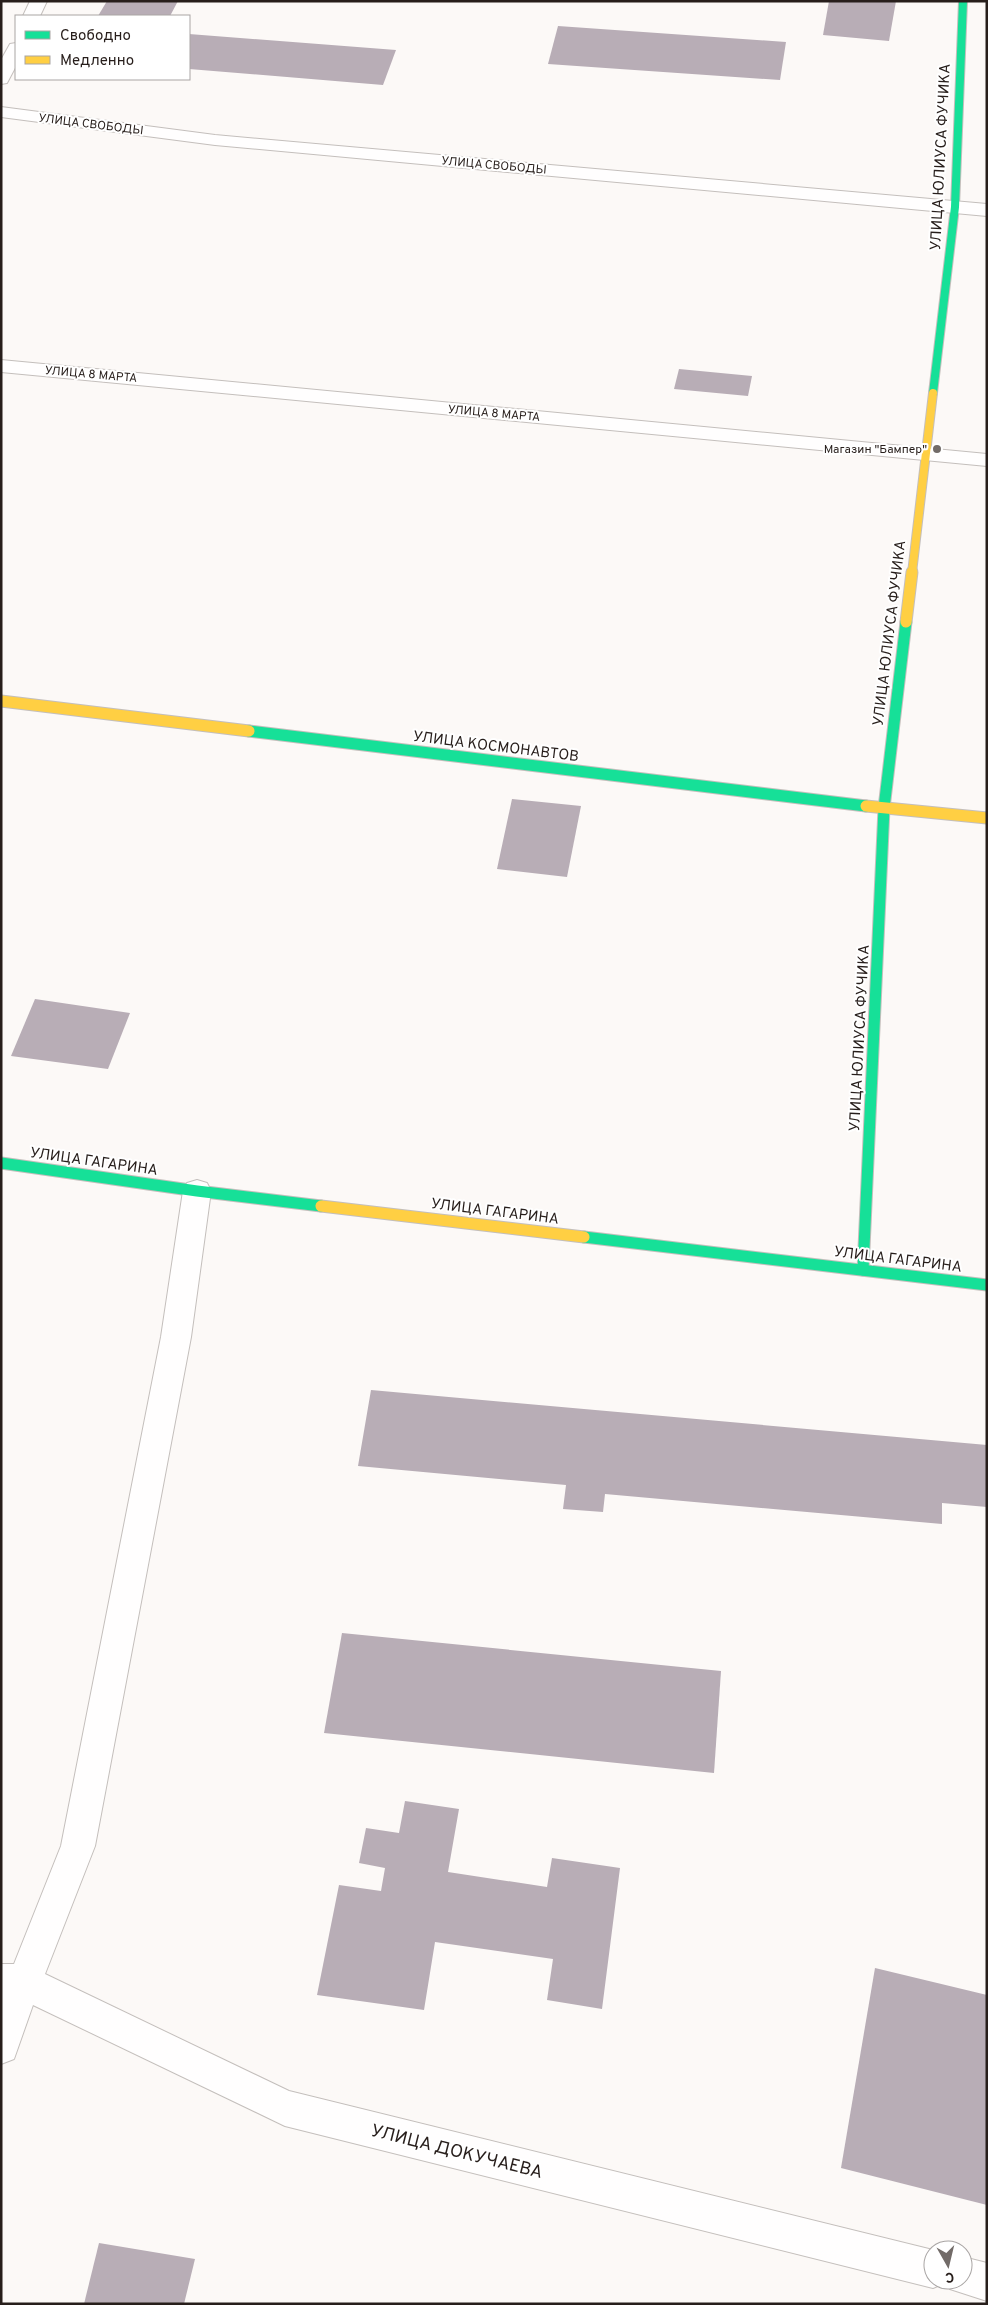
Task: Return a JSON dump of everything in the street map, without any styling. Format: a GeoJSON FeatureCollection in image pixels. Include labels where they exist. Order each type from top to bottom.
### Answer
{"type":"FeatureCollection","features":[{"type":"Feature","properties":{"kind":"street"},"geometry":{"type":"LineString","coordinates":[[32,15],[39,1]]}},
{"type":"Feature","properties":{"kind":"street","name":"УЛИЦА ЮЛИУСА ФУЧИКА"},"geometry":{"type":"LineString","coordinates":[[864,1270],[884,808],[955,206],[963,1]]}},
{"type":"Feature","properties":{"kind":"street"},"geometry":{"type":"LineString","coordinates":[[1,79],[15,50]]}},
{"type":"Feature","properties":{"kind":"street","name":"УЛИЦА СВОБОДЫ"},"geometry":{"type":"LineString","coordinates":[[1,112],[215,140],[987,210]]}},
{"type":"Feature","properties":{"kind":"street","name":"УЛИЦА 8 МАРТА"},"geometry":{"type":"LineString","coordinates":[[1,366],[987,460]]}},
{"type":"Feature","properties":{"kind":"street","name":"УЛИЦА КОСМОНАВТОВ"},"geometry":{"type":"LineString","coordinates":[[1,701],[884,808],[987,818]]}},
{"type":"Feature","properties":{"kind":"street","name":"УЛИЦА ГАГАРИНА"},"geometry":{"type":"LineString","coordinates":[[1,1163],[197,1191],[987,1285]]}},
{"type":"Feature","properties":{"kind":"street"},"geometry":{"type":"LineString","coordinates":[[1,2046],[12,1981],[78,1846],[176,1337],[197,1191]]}},
{"type":"Feature","properties":{"kind":"street","name":"УЛИЦА ДОКУЧАЕВА"},"geometry":{"type":"LineString","coordinates":[[12,1981],[285,2108],[923,2267]]}},
{"type":"Feature","properties":{"kind":"street"},"geometry":{"type":"LineString","coordinates":[[973,2278],[987,2282]]}},
{"type":"Feature","properties":{"kind":"building"},"geometry":{"type":"Polygon","coordinates":[[[107,1],[178,1],[171,15],[99,15],[107,1]]]}},
{"type":"Feature","properties":{"kind":"building"},"geometry":{"type":"Polygon","coordinates":[[[829,1],[896,1],[889,41],[823,35],[829,1]]]}},
{"type":"Feature","properties":{"kind":"building"},"geometry":{"type":"Polygon","coordinates":[[[558,26],[786,42],[780,80],[548,64],[558,26]]]}},
{"type":"Feature","properties":{"kind":"building"},"geometry":{"type":"Polygon","coordinates":[[[190,34],[396,50],[383,85],[190,69],[190,34]]]}},
{"type":"Feature","properties":{"kind":"building"},"geometry":{"type":"Polygon","coordinates":[[[679,369],[752,376],[748,396],[674,389],[679,369]]]}},
{"type":"Feature","properties":{"kind":"building"},"geometry":{"type":"Polygon","coordinates":[[[512,799],[581,806],[567,877],[497,869],[512,799]]]}},
{"type":"Feature","properties":{"kind":"building"},"geometry":{"type":"Polygon","coordinates":[[[35,999],[130,1013],[108,1069],[11,1056],[35,999]]]}},
{"type":"Feature","properties":{"kind":"building"},"geometry":{"type":"Polygon","coordinates":[[[371,1390],[987,1445],[987,1507],[942,1503],[942,1524],[605,1494],[603,1512],[563,1509],[566,1485],[358,1466],[371,1390]]]}},
{"type":"Feature","properties":{"kind":"building"},"geometry":{"type":"Polygon","coordinates":[[[342,1633],[721,1671],[714,1773],[324,1733],[342,1633]]]}},
{"type":"Feature","properties":{"kind":"building"},"geometry":{"type":"Polygon","coordinates":[[[405,1801],[459,1809],[448,1872],[547,1887],[552,1858],[620,1868],[602,2009],[547,2000],[553,1959],[435,1942],[424,2010],[317,1995],[339,1885],[381,1891],[385,1868],[359,1863],[366,1828],[399,1833],[405,1801]]]}},
{"type":"Feature","properties":{"kind":"building"},"geometry":{"type":"Polygon","coordinates":[[[875,1968],[987,1995],[987,2205],[841,2168],[875,1968]]]}},
{"type":"Feature","properties":{"kind":"building"},"geometry":{"type":"Polygon","coordinates":[[[99,2243],[195,2259],[184,2304],[84,2304],[99,2243]]]}},
{"type":"Feature","properties":{"kind":"traffic: fast"},"geometry":{"type":"LineString","coordinates":[[933,393],[955,207],[963,1]]}},
{"type":"Feature","properties":{"kind":"traffic: fast"},"geometry":{"type":"LineString","coordinates":[[863,1270],[884,808],[906,622]]}},
{"type":"Feature","properties":{"kind":"traffic: fast"},"geometry":{"type":"LineString","coordinates":[[249,731],[866,806]]}},
{"type":"Feature","properties":{"kind":"traffic: fast"},"geometry":{"type":"LineString","coordinates":[[1,1163],[197,1191],[321,1206]]}},
{"type":"Feature","properties":{"kind":"traffic: fast"},"geometry":{"type":"LineString","coordinates":[[584,1237],[987,1285]]}},
{"type":"Feature","properties":{"kind":"traffic: slow"},"geometry":{"type":"LineString","coordinates":[[906,622],[933,393]]}},
{"type":"Feature","properties":{"kind":"traffic: slow"},"geometry":{"type":"LineString","coordinates":[[1,701],[249,731]]}},
{"type":"Feature","properties":{"kind":"traffic: slow"},"geometry":{"type":"LineString","coordinates":[[866,806],[987,818]]}},
{"type":"Feature","properties":{"kind":"traffic: slow"},"geometry":{"type":"LineString","coordinates":[[321,1206],[584,1237]]}},
{"type":"Feature","properties":{"kind":"place","name":"Магазин \"Бампер\""},"geometry":{"type":"Point","coordinates":[937,449]}}]}
